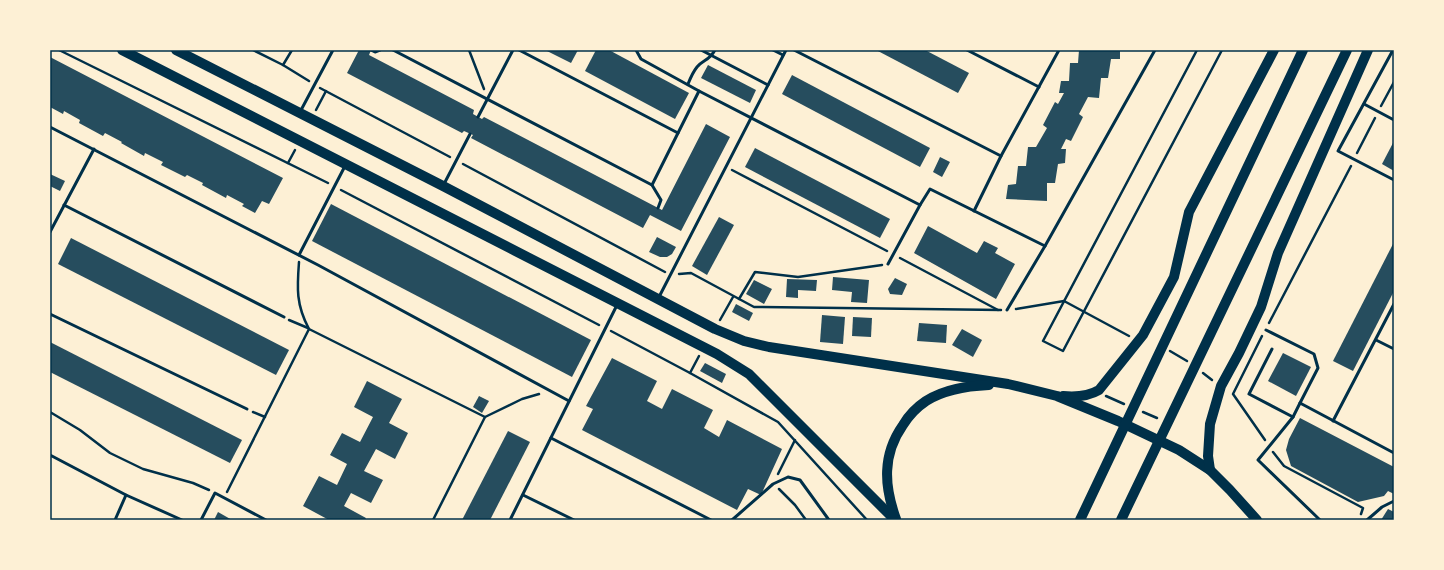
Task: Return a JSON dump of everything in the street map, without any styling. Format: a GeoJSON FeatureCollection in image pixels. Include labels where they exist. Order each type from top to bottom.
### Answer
{"type":"FeatureCollection","features":[{"type":"Feature","properties":{"kind":"main road"},"geometry":{"type":"LineString","coordinates":[[122,50],[717,354],[749,374],[895,520]]}},
{"type":"Feature","properties":{"kind":"main road"},"geometry":{"type":"LineString","coordinates":[[176,50],[300,112],[722,332],[744,341],[769,347],[1008,384],[1057,396],[1157,438],[1179,450],[1210,470],[1258,520]]}},
{"type":"Feature","properties":{"kind":"main road"},"geometry":{"type":"LineString","coordinates":[[1057,396],[1079,396],[1094,393],[1099,390],[1143,336],[1174,277],[1189,212],[1274,50]]}},
{"type":"Feature","properties":{"kind":"main road"},"geometry":{"type":"LineString","coordinates":[[1080,520],[1303,50]]}},
{"type":"Feature","properties":{"kind":"main road"},"geometry":{"type":"LineString","coordinates":[[1121,520],[1347,50]]}},
{"type":"Feature","properties":{"kind":"main road"},"geometry":{"type":"LineString","coordinates":[[1210,470],[1208,456],[1210,424],[1221,386],[1240,353],[1261,307],[1278,253],[1368,50]]}},
{"type":"Feature","properties":{"kind":"main road"},"geometry":{"type":"LineString","coordinates":[[895,520],[888,486],[887,463],[893,442],[907,418],[916,408],[926,401],[953,390],[968,386],[1008,384]]}},
{"type":"Feature","properties":{"kind":"lane"},"geometry":{"type":"LineString","coordinates":[[300,112],[333,50]]}},
{"type":"Feature","properties":{"kind":"lane"},"geometry":{"type":"LineString","coordinates":[[371,50],[375,52],[380,50]]}},
{"type":"Feature","properties":{"kind":"lane"},"geometry":{"type":"LineString","coordinates":[[393,50],[652,185],[661,200],[658,208]]}},
{"type":"Feature","properties":{"kind":"lane"},"geometry":{"type":"LineString","coordinates":[[478,117],[513,50]]}},
{"type":"Feature","properties":{"kind":"lane"},"geometry":{"type":"LineString","coordinates":[[520,50],[678,133]]}},
{"type":"Feature","properties":{"kind":"lane"},"geometry":{"type":"LineString","coordinates":[[636,50],[641,59],[699,91],[920,205]]}},
{"type":"Feature","properties":{"kind":"lane"},"geometry":{"type":"LineString","coordinates":[[701,50],[768,85]]}},
{"type":"Feature","properties":{"kind":"lane"},"geometry":{"type":"LineString","coordinates":[[688,84],[696,68],[712,56],[715,50]]}},
{"type":"Feature","properties":{"kind":"lane"},"geometry":{"type":"LineString","coordinates":[[773,50],[783,55]]}},
{"type":"Feature","properties":{"kind":"lane"},"geometry":{"type":"LineString","coordinates":[[658,299],[786,50]]}},
{"type":"Feature","properties":{"kind":"lane"},"geometry":{"type":"LineString","coordinates":[[794,50],[1001,156]]}},
{"type":"Feature","properties":{"kind":"lane"},"geometry":{"type":"LineString","coordinates":[[967,50],[1039,87]]}},
{"type":"Feature","properties":{"kind":"lane"},"geometry":{"type":"LineString","coordinates":[[974,211],[1001,156],[1059,50]]}},
{"type":"Feature","properties":{"kind":"lane"},"geometry":{"type":"LineString","coordinates":[[1007,310],[1045,246],[1155,50]]}},
{"type":"Feature","properties":{"kind":"lane"},"geometry":{"type":"LineString","coordinates":[[1393,50],[1338,152],[1394,180]]}},
{"type":"Feature","properties":{"kind":"lane"},"geometry":{"type":"LineString","coordinates":[[652,185],[699,91]]}},
{"type":"Feature","properties":{"kind":"lane"},"geometry":{"type":"LineString","coordinates":[[1364,104],[1394,120]]}},
{"type":"Feature","properties":{"kind":"lane"},"geometry":{"type":"LineString","coordinates":[[50,127],[299,255],[570,401]]}},
{"type":"Feature","properties":{"kind":"lane"},"geometry":{"type":"LineString","coordinates":[[443,186],[470,134]]}},
{"type":"Feature","properties":{"kind":"lane"},"geometry":{"type":"LineString","coordinates":[[50,232],[94,150]]}},
{"type":"Feature","properties":{"kind":"lane"},"geometry":{"type":"LineString","coordinates":[[299,255],[346,164]]}},
{"type":"Feature","properties":{"kind":"lane"},"geometry":{"type":"LineString","coordinates":[[888,264],[930,189],[1045,246]]}},
{"type":"Feature","properties":{"kind":"lane"},"geometry":{"type":"LineString","coordinates":[[64,206],[284,317]]}},
{"type":"Feature","properties":{"kind":"lane"},"geometry":{"type":"LineString","coordinates":[[510,520],[618,303]]}},
{"type":"Feature","properties":{"kind":"lane"},"geometry":{"type":"LineString","coordinates":[[1333,420],[1394,304]]}},
{"type":"Feature","properties":{"kind":"lane"},"geometry":{"type":"LineString","coordinates":[[50,314],[248,409]]}},
{"type":"Feature","properties":{"kind":"lane"},"geometry":{"type":"LineString","coordinates":[[1266,330],[1314,354],[1318,368],[1293,417],[1258,460],[1320,520]]}},
{"type":"Feature","properties":{"kind":"lane"},"geometry":{"type":"LineString","coordinates":[[1376,340],[1394,349]]}},
{"type":"Feature","properties":{"kind":"lane"},"geometry":{"type":"LineString","coordinates":[[1272,349],[1249,394],[1293,417]]}},
{"type":"Feature","properties":{"kind":"lane"},"geometry":{"type":"LineString","coordinates":[[1300,403],[1394,453]]}},
{"type":"Feature","properties":{"kind":"lane"},"geometry":{"type":"LineString","coordinates":[[551,438],[711,520]]}},
{"type":"Feature","properties":{"kind":"lane"},"geometry":{"type":"LineString","coordinates":[[50,455],[126,495],[182,520]]}},
{"type":"Feature","properties":{"kind":"lane"},"geometry":{"type":"LineString","coordinates":[[732,520],[773,484],[788,477],[800,480],[828,520]]}},
{"type":"Feature","properties":{"kind":"lane"},"geometry":{"type":"LineString","coordinates":[[201,520],[215,493],[266,520]]}},
{"type":"Feature","properties":{"kind":"lane"},"geometry":{"type":"LineString","coordinates":[[115,520],[126,495]]}},
{"type":"Feature","properties":{"kind":"lane"},"geometry":{"type":"LineString","coordinates":[[523,495],[574,520]]}},
{"type":"Feature","properties":{"kind":"lane"},"geometry":{"type":"LineString","coordinates":[[1367,520],[1382,507],[1394,501]]}},
{"type":"Feature","properties":{"kind":"path"},"geometry":{"type":"LineString","coordinates":[[59,50],[335,187],[690,373],[778,422],[868,520]]}},
{"type":"Feature","properties":{"kind":"path"},"geometry":{"type":"LineString","coordinates":[[253,50],[283,65],[315,85],[670,275],[691,273],[754,307],[1007,310],[1064,301],[1128,336],[1143,336]]}},
{"type":"Feature","properties":{"kind":"path"},"geometry":{"type":"LineString","coordinates":[[283,65],[292,50]]}},
{"type":"Feature","properties":{"kind":"path"},"geometry":{"type":"LineString","coordinates":[[469,50],[488,100]]}},
{"type":"Feature","properties":{"kind":"path"},"geometry":{"type":"LineString","coordinates":[[1196,50],[1042,341],[1063,351],[1222,50]]}},
{"type":"Feature","properties":{"kind":"path"},"geometry":{"type":"LineString","coordinates":[[1232,394],[1394,82]]}},
{"type":"Feature","properties":{"kind":"path"},"geometry":{"type":"LineString","coordinates":[[726,166],[999,310]]}},
{"type":"Feature","properties":{"kind":"path"},"geometry":{"type":"LineString","coordinates":[[299,255],[298,300],[302,316],[309,328]]}},
{"type":"Feature","properties":{"kind":"path"},"geometry":{"type":"LineString","coordinates":[[739,299],[755,272],[798,277],[888,264]]}},
{"type":"Feature","properties":{"kind":"path"},"geometry":{"type":"LineString","coordinates":[[725,313],[734,297]]}},
{"type":"Feature","properties":{"kind":"path"},"geometry":{"type":"LineString","coordinates":[[284,317],[309,328],[485,417]]}},
{"type":"Feature","properties":{"kind":"path"},"geometry":{"type":"LineString","coordinates":[[224,498],[309,328]]}},
{"type":"Feature","properties":{"kind":"path"},"geometry":{"type":"LineString","coordinates":[[1163,347],[1190,363]]}},
{"type":"Feature","properties":{"kind":"path"},"geometry":{"type":"LineString","coordinates":[[690,373],[699,357]]}},
{"type":"Feature","properties":{"kind":"path"},"geometry":{"type":"LineString","coordinates":[[1202,372],[1232,394],[1284,466],[1363,508],[1360,520]]}},
{"type":"Feature","properties":{"kind":"path"},"geometry":{"type":"LineString","coordinates":[[434,520],[485,417],[536,394],[556,394]]}},
{"type":"Feature","properties":{"kind":"path"},"geometry":{"type":"LineString","coordinates":[[248,409],[264,418]]}},
{"type":"Feature","properties":{"kind":"path"},"geometry":{"type":"LineString","coordinates":[[50,412],[80,430],[110,453],[143,469],[193,483],[215,493]]}},
{"type":"Feature","properties":{"kind":"building"},"geometry":{"type":"Polygon","coordinates":[[[359,50],[371,50],[369,55],[474,110],[473,114],[482,119],[484,117],[662,210],[706,124],[730,137],[681,231],[650,215],[643,228],[471,138],[473,135],[464,131],[462,133],[347,73],[359,50]]]}},
{"type":"Feature","properties":{"kind":"building"},"geometry":{"type":"Polygon","coordinates":[[[545,50],[578,50],[571,63],[545,50]]]}},
{"type":"Feature","properties":{"kind":"building"},"geometry":{"type":"Polygon","coordinates":[[[596,50],[609,50],[689,93],[675,119],[585,71],[596,50]]]}},
{"type":"Feature","properties":{"kind":"building"},"geometry":{"type":"Polygon","coordinates":[[[876,50],[925,50],[969,73],[958,93],[876,50]]]}},
{"type":"Feature","properties":{"kind":"building"},"geometry":{"type":"Polygon","coordinates":[[[1079,50],[1120,50],[1120,59],[1111,59],[1108,78],[1101,78],[1099,98],[1088,97],[1079,114],[1083,117],[1071,141],[1066,139],[1061,149],[1066,149],[1065,163],[1058,164],[1055,183],[1047,183],[1047,201],[1006,199],[1008,185],[1016,184],[1018,166],[1026,166],[1028,147],[1036,147],[1047,128],[1043,125],[1055,102],[1058,104],[1064,93],[1059,93],[1061,81],[1069,81],[1070,63],[1078,63],[1079,50]]]}},
{"type":"Feature","properties":{"kind":"building"},"geometry":{"type":"Polygon","coordinates":[[[50,57],[283,178],[269,204],[262,201],[255,213],[242,206],[244,204],[227,195],[226,198],[202,185],[203,183],[187,175],[185,177],[161,165],[163,162],[145,153],[144,156],[105,133],[103,136],[79,123],[80,120],[64,111],[63,114],[50,107],[50,57]]]}},
{"type":"Feature","properties":{"kind":"building"},"geometry":{"type":"Polygon","coordinates":[[[708,65],[756,90],[750,103],[701,78],[708,65]]]}},
{"type":"Feature","properties":{"kind":"building"},"geometry":{"type":"Polygon","coordinates":[[[792,75],[930,148],[920,167],[782,94],[792,75]]]}},
{"type":"Feature","properties":{"kind":"building"},"geometry":{"type":"Polygon","coordinates":[[[1394,141],[1394,171],[1382,164],[1394,141]]]}},
{"type":"Feature","properties":{"kind":"building"},"geometry":{"type":"Polygon","coordinates":[[[755,148],[890,219],[880,238],[745,167],[755,148]]]}},
{"type":"Feature","properties":{"kind":"building"},"geometry":{"type":"Polygon","coordinates":[[[940,157],[950,162],[942,177],[933,172],[940,157]]]}},
{"type":"Feature","properties":{"kind":"building"},"geometry":{"type":"Polygon","coordinates":[[[50,174],[65,181],[60,191],[50,186],[50,174]]]}},
{"type":"Feature","properties":{"kind":"building"},"geometry":{"type":"Polygon","coordinates":[[[331,204],[591,340],[572,377],[312,241],[331,204]]]}},
{"type":"Feature","properties":{"kind":"building"},"geometry":{"type":"Polygon","coordinates":[[[719,217],[734,225],[707,275],[692,266],[719,217]]]}},
{"type":"Feature","properties":{"kind":"building"},"geometry":{"type":"Polygon","coordinates":[[[928,226],[977,253],[984,241],[998,248],[995,253],[1015,264],[996,299],[914,253],[928,226]]]}},
{"type":"Feature","properties":{"kind":"building"},"geometry":{"type":"Polygon","coordinates":[[[657,237],[676,247],[672,254],[667,257],[660,257],[649,252],[657,237]]]}},
{"type":"Feature","properties":{"kind":"building"},"geometry":{"type":"Polygon","coordinates":[[[71,238],[289,350],[276,375],[58,264],[71,238]]]}},
{"type":"Feature","properties":{"kind":"building"},"geometry":{"type":"Polygon","coordinates":[[[1394,242],[1394,291],[1353,371],[1333,361],[1394,242]]]}},
{"type":"Feature","properties":{"kind":"building"},"geometry":{"type":"Polygon","coordinates":[[[833,277],[869,280],[867,303],[851,302],[852,292],[832,290],[833,277]]]}},
{"type":"Feature","properties":{"kind":"building"},"geometry":{"type":"Polygon","coordinates":[[[895,278],[907,284],[902,295],[890,294],[888,289],[895,278]]]}},
{"type":"Feature","properties":{"kind":"building"},"geometry":{"type":"Polygon","coordinates":[[[787,279],[817,280],[816,291],[798,290],[798,298],[786,297],[787,279]]]}},
{"type":"Feature","properties":{"kind":"building"},"geometry":{"type":"Polygon","coordinates":[[[754,280],[772,289],[764,304],[746,294],[754,280]]]}},
{"type":"Feature","properties":{"kind":"building"},"geometry":{"type":"Polygon","coordinates":[[[736,304],[753,313],[749,321],[732,312],[736,304]]]}},
{"type":"Feature","properties":{"kind":"building"},"geometry":{"type":"Polygon","coordinates":[[[822,315],[845,317],[843,344],[820,342],[822,315]]]}},
{"type":"Feature","properties":{"kind":"building"},"geometry":{"type":"Polygon","coordinates":[[[853,317],[872,318],[871,337],[852,336],[853,317]]]}},
{"type":"Feature","properties":{"kind":"building"},"geometry":{"type":"Polygon","coordinates":[[[919,323],[947,325],[946,343],[917,341],[919,323]]]}},
{"type":"Feature","properties":{"kind":"building"},"geometry":{"type":"Polygon","coordinates":[[[962,329],[982,340],[973,357],[952,345],[962,329]]]}},
{"type":"Feature","properties":{"kind":"building"},"geometry":{"type":"Polygon","coordinates":[[[50,342],[242,440],[230,463],[50,372],[50,342]]]}},
{"type":"Feature","properties":{"kind":"building"},"geometry":{"type":"Polygon","coordinates":[[[1283,353],[1311,367],[1296,396],[1268,381],[1283,353]]]}},
{"type":"Feature","properties":{"kind":"building"},"geometry":{"type":"Polygon","coordinates":[[[612,358],[657,381],[647,401],[662,409],[672,389],[713,410],[704,428],[719,437],[727,420],[782,449],[761,495],[748,489],[737,510],[582,430],[593,409],[586,406],[612,358]]]}},
{"type":"Feature","properties":{"kind":"building"},"geometry":{"type":"Polygon","coordinates":[[[705,363],[726,374],[722,383],[700,371],[705,363]]]}},
{"type":"Feature","properties":{"kind":"building"},"geometry":{"type":"Polygon","coordinates":[[[367,381],[402,399],[389,423],[408,433],[395,459],[376,449],[364,471],[383,480],[371,503],[351,493],[344,506],[366,518],[365,520],[329,520],[303,506],[319,476],[337,485],[347,464],[330,455],[342,433],[360,442],[373,417],[354,407],[367,381]]]}},
{"type":"Feature","properties":{"kind":"building"},"geometry":{"type":"Polygon","coordinates":[[[479,396],[489,401],[482,413],[473,407],[479,396]]]}},
{"type":"Feature","properties":{"kind":"building"},"geometry":{"type":"Polygon","coordinates":[[[1300,418],[1394,467],[1394,494],[1388,491],[1384,496],[1358,502],[1291,466],[1286,450],[1289,439],[1300,418]]]}},
{"type":"Feature","properties":{"kind":"building"},"geometry":{"type":"Polygon","coordinates":[[[508,431],[530,442],[490,520],[462,520],[508,431]]]}},
{"type":"Feature","properties":{"kind":"building"},"geometry":{"type":"Polygon","coordinates":[[[1388,509],[1394,512],[1394,520],[1381,520],[1388,509]]]}},
{"type":"Feature","properties":{"kind":"building"},"geometry":{"type":"Polygon","coordinates":[[[218,512],[232,520],[214,520],[218,512]]]}}]}
